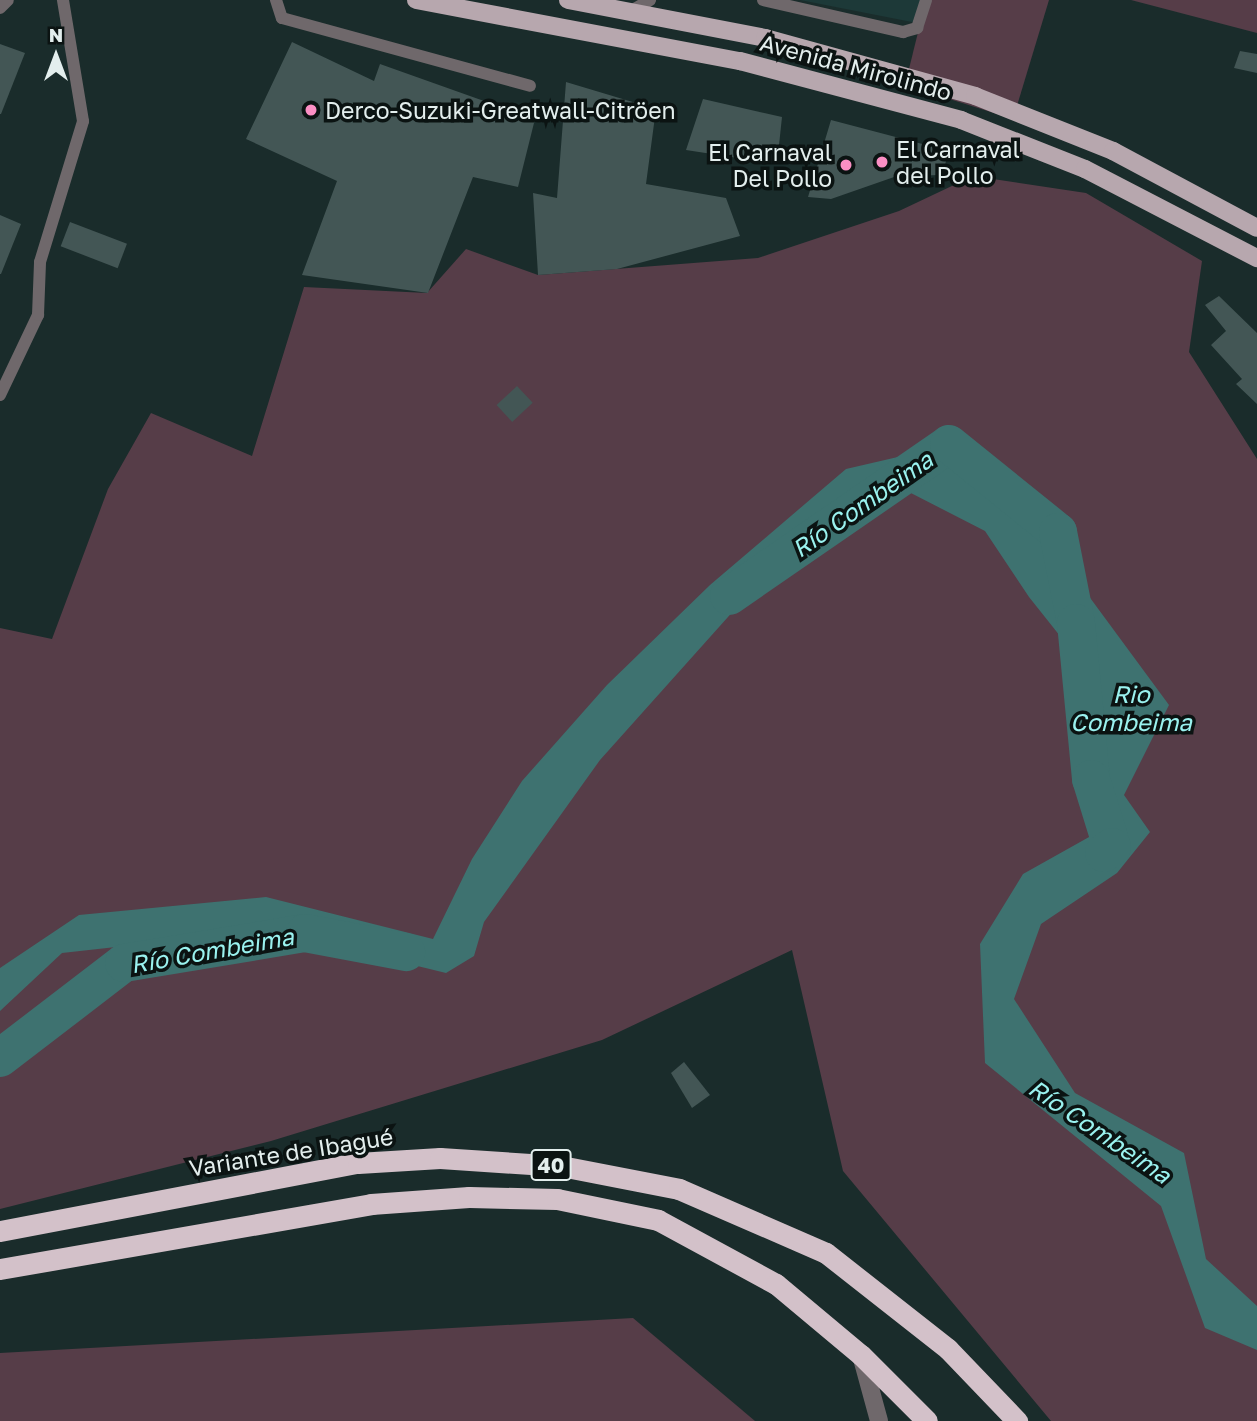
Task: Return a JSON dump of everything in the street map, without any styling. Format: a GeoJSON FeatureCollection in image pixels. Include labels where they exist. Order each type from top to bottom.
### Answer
{"type":"FeatureCollection","features":[{"type":"Feature","properties":{"kind":"highway","name":"Variante de Ibagué"},"geometry":{"type":"LineString","coordinates":[[6,1230],[358,1163],[440,1158],[561,1166],[679,1189],[826,1253],[948,1349],[1017,1421]]}},
{"type":"Feature","properties":{"kind":"highway","name":"40"},"geometry":{"type":"LineString","coordinates":[[0,1269],[371,1204],[469,1197],[557,1199],[658,1220],[776,1284],[861,1355],[927,1421]]}},
{"type":"Feature","properties":{"kind":"main road","name":"Avenida Mirolindo"},"geometry":{"type":"LineString","coordinates":[[416,0],[740,61],[961,121],[1085,169],[1257,258]]}},
{"type":"Feature","properties":{"kind":"main road","name":"Avenida Mirolindo"},"geometry":{"type":"LineString","coordinates":[[568,0],[765,38],[975,96],[1113,150],[1257,228]]}},
{"type":"Feature","properties":{"kind":"street"},"geometry":{"type":"LineString","coordinates":[[861,1355],[879,1421]]}},
{"type":"Feature","properties":{"kind":"lane"},"geometry":{"type":"LineString","coordinates":[[0,8],[8,0]]}},
{"type":"Feature","properties":{"kind":"lane"},"geometry":{"type":"LineString","coordinates":[[0,395],[38,315],[40,262],[83,121],[63,0]]}},
{"type":"Feature","properties":{"kind":"lane"},"geometry":{"type":"LineString","coordinates":[[276,0],[282,18],[530,86]]}},
{"type":"Feature","properties":{"kind":"lane"},"geometry":{"type":"LineString","coordinates":[[631,11],[650,0]]}},
{"type":"Feature","properties":{"kind":"lane"},"geometry":{"type":"LineString","coordinates":[[763,0],[903,32],[916,28],[926,0]]}},
{"type":"Feature","properties":{"kind":"shaded area"},"geometry":{"type":"Polygon","coordinates":[[[800,0],[922,0],[917,23],[800,0]]]}},
{"type":"Feature","properties":{"kind":"shaded area"},"geometry":{"type":"Polygon","coordinates":[[[926,0],[1049,0],[1013,119],[905,85],[926,0]]]}},
{"type":"Feature","properties":{"kind":"shaded area"},"geometry":{"type":"Polygon","coordinates":[[[1131,0],[1257,0],[1257,33],[1131,0]]]}},
{"type":"Feature","properties":{"kind":"shaded area"},"geometry":{"type":"Polygon","coordinates":[[[973,176],[1086,193],[1202,261],[1189,352],[1257,459],[1257,1421],[1051,1421],[843,1171],[792,950],[602,1040],[271,1141],[0,1209],[0,628],[52,639],[108,489],[151,413],[252,456],[304,287],[427,293],[466,249],[538,275],[758,258],[899,211],[973,176]]]}},
{"type":"Feature","properties":{"kind":"shaded area"},"geometry":{"type":"Polygon","coordinates":[[[633,1318],[755,1421],[0,1421],[0,1353],[633,1318]]]}},
{"type":"Feature","properties":{"kind":"water","name":"Rio Combeima"},"geometry":{"type":"Polygon","coordinates":[[[928,450],[1030,487],[1088,595],[1169,705],[1124,795],[1150,832],[1117,873],[1041,924],[1014,999],[1075,1093],[1184,1153],[1206,1259],[1257,1306],[1257,1350],[1205,1328],[1161,1206],[985,1063],[980,944],[1023,874],[1098,832],[1099,685],[1029,597],[985,531],[905,490],[805,531],[600,760],[484,922],[474,956],[446,973],[397,961],[331,931],[226,965],[161,942],[62,953],[0,1011],[0,968],[79,915],[266,897],[433,939],[472,859],[522,781],[607,685],[710,585],[846,469],[928,450]]]}},
{"type":"Feature","properties":{"kind":"building"},"geometry":{"type":"Polygon","coordinates":[[[292,42],[374,81],[380,64],[535,119],[518,187],[473,177],[428,293],[302,275],[337,181],[246,139],[292,42]]]}},
{"type":"Feature","properties":{"kind":"building"},"geometry":{"type":"Polygon","coordinates":[[[0,44],[25,53],[1,114],[0,114],[0,44]]]}},
{"type":"Feature","properties":{"kind":"building"},"geometry":{"type":"Polygon","coordinates":[[[1240,51],[1257,54],[1257,73],[1234,68],[1240,51]]]}},
{"type":"Feature","properties":{"kind":"building"},"geometry":{"type":"Polygon","coordinates":[[[566,82],[656,109],[646,184],[726,198],[740,236],[617,269],[538,275],[533,193],[557,198],[566,82]]]}},
{"type":"Feature","properties":{"kind":"building"},"geometry":{"type":"Polygon","coordinates":[[[703,99],[782,117],[777,164],[686,150],[703,99]]]}},
{"type":"Feature","properties":{"kind":"building","name":"El Carnaval del Pollo"},"geometry":{"type":"Polygon","coordinates":[[[831,120],[949,151],[942,175],[897,176],[831,199],[808,197],[831,120]]]}},
{"type":"Feature","properties":{"kind":"building"},"geometry":{"type":"Polygon","coordinates":[[[0,215],[21,224],[1,274],[0,274],[0,215]]]}},
{"type":"Feature","properties":{"kind":"building"},"geometry":{"type":"Polygon","coordinates":[[[70,222],[127,244],[118,268],[61,246],[70,222]]]}},
{"type":"Feature","properties":{"kind":"building"},"geometry":{"type":"Polygon","coordinates":[[[1219,296],[1257,333],[1257,404],[1236,384],[1242,379],[1211,345],[1226,331],[1205,305],[1219,296]]]}},
{"type":"Feature","properties":{"kind":"building"},"geometry":{"type":"Polygon","coordinates":[[[517,386],[533,403],[512,422],[497,405],[517,386]]]}},
{"type":"Feature","properties":{"kind":"building"},"geometry":{"type":"Polygon","coordinates":[[[684,1062],[710,1095],[692,1108],[671,1073],[684,1062]]]}},
{"type":"Feature","properties":{"kind":"waterway","name":"Río Combeima"},"geometry":{"type":"LineString","coordinates":[[729,596],[949,444],[1058,532],[1076,623],[1091,779],[1112,847],[1104,853]]}},
{"type":"Feature","properties":{"kind":"waterway","name":"Río Combeima"},"geometry":{"type":"LineString","coordinates":[[0,1058],[124,963],[305,933],[406,952]]}},
{"type":"Feature","properties":{"kind":"place","name":"Derco-Suzuki-Greatwall-Citröen"},"geometry":{"type":"Point","coordinates":[311,110]}},
{"type":"Feature","properties":{"kind":"place","name":"El Carnaval del Pollo"},"geometry":{"type":"Point","coordinates":[882,162]}},
{"type":"Feature","properties":{"kind":"place","name":"El Carnaval Del Pollo"},"geometry":{"type":"Point","coordinates":[846,165]}}]}
